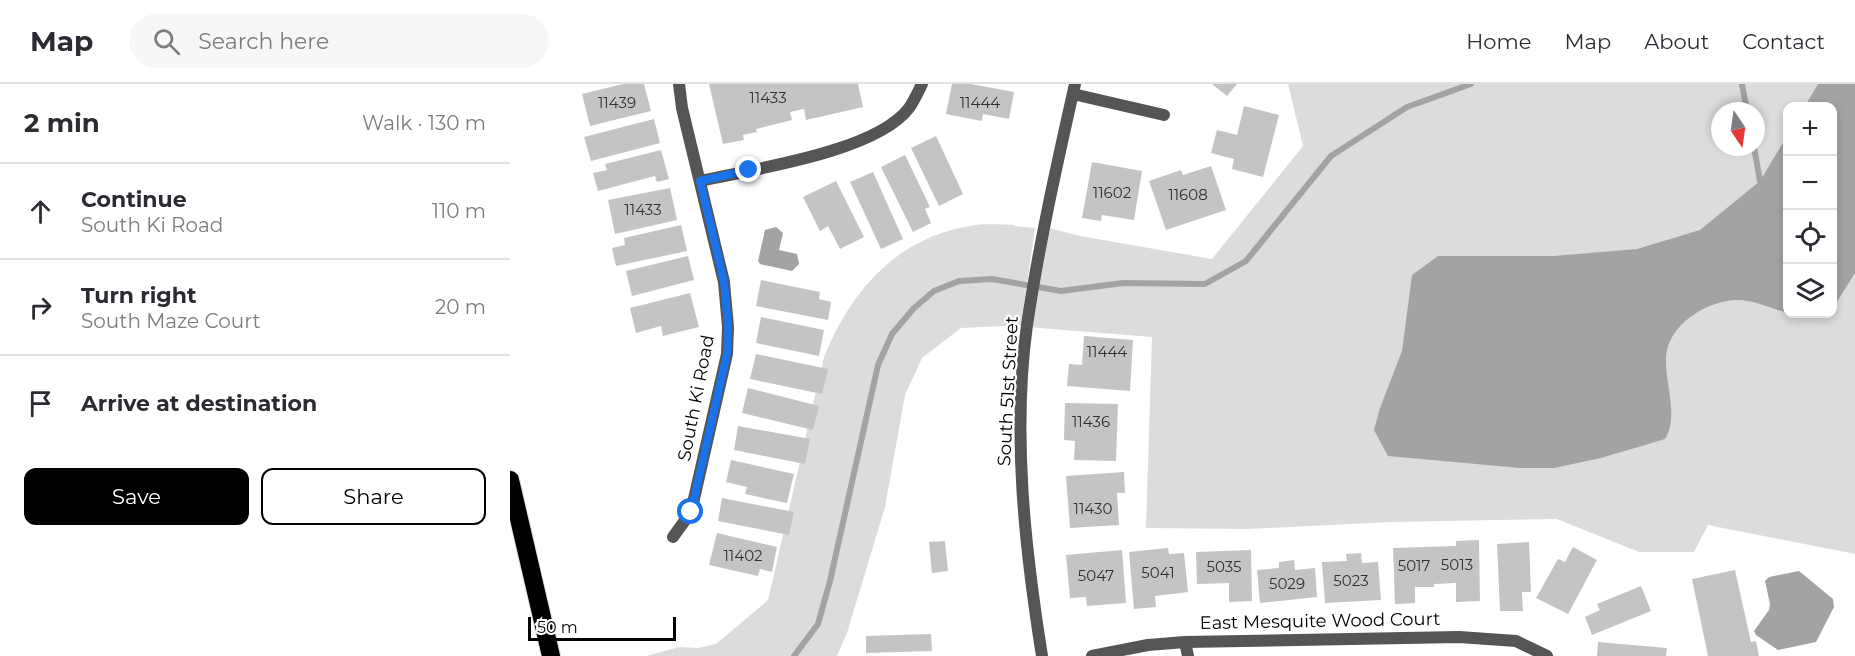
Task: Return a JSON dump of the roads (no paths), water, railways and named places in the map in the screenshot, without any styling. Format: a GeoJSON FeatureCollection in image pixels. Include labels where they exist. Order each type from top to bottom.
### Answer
{"type":"FeatureCollection","features":[{"type":"Feature","properties":{"kind":"highway"},"geometry":{"type":"LineString","coordinates":[[510,480],[550,656]]}},
{"type":"Feature","properties":{"kind":"street","name":"South Ki Road"},"geometry":{"type":"LineString","coordinates":[[673,537],[691,512],[727,354],[724,282],[682,108],[679,84]]}},
{"type":"Feature","properties":{"kind":"street"},"geometry":{"type":"LineString","coordinates":[[700,181],[843,147],[882,131],[909,109],[922,84]]}},
{"type":"Feature","properties":{"kind":"street","name":"South 51st Street"},"geometry":{"type":"LineString","coordinates":[[1042,656],[1030,580],[1023,506],[1024,380],[1029,316],[1074,89],[1164,115]]}},
{"type":"Feature","properties":{"kind":"street","name":"East Mesquite Wood Court"},"geometry":{"type":"LineString","coordinates":[[1092,656],[1148,645],[1185,642],[1459,637],[1516,641],[1547,656]]}},
{"type":"Feature","properties":{"kind":"street"},"geometry":{"type":"LineString","coordinates":[[1185,642],[1188,656]]}},
{"type":"Feature","properties":{"kind":"waterway"},"geometry":{"type":"LineString","coordinates":[[794,656],[818,624],[830,581],[878,365],[892,334],[914,308],[934,291],[959,281],[992,279],[1061,291],[1123,283],[1205,284],[1246,261],[1331,156],[1407,107],[1471,84]]}},
{"type":"Feature","properties":{"kind":"waterway"},"geometry":{"type":"LineString","coordinates":[[1742,84],[1745,102]]}},
{"type":"Feature","properties":{"kind":"waterway"},"geometry":{"type":"LineString","coordinates":[[1756,156],[1760,181],[1764,186]]}}]}
